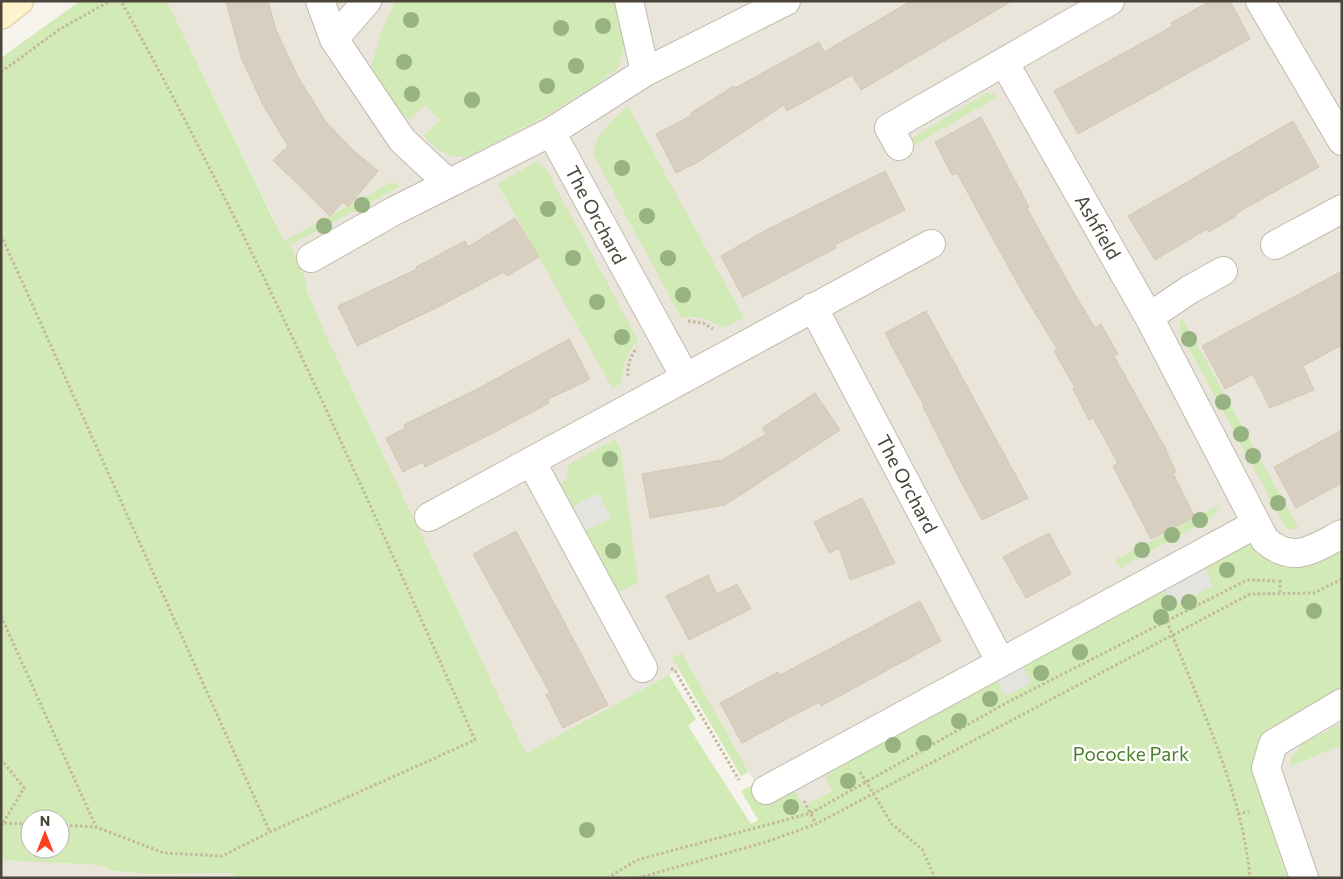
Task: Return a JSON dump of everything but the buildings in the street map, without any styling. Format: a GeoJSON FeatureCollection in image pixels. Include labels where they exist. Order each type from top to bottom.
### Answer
{"type":"FeatureCollection","features":[{"type":"Feature","properties":{"kind":"street"},"geometry":{"type":"LineString","coordinates":[[1,15],[19,1]]}},
{"type":"Feature","properties":{"kind":"street"},"geometry":{"type":"LineString","coordinates":[[320,1],[334,40],[402,140],[448,183]]}},
{"type":"Feature","properties":{"kind":"street"},"geometry":{"type":"LineString","coordinates":[[334,40],[368,1]]}},
{"type":"Feature","properties":{"kind":"street"},"geometry":{"type":"LineString","coordinates":[[629,1],[645,72]]}},
{"type":"Feature","properties":{"kind":"street"},"geometry":{"type":"LineString","coordinates":[[311,258],[448,183],[551,132],[645,72],[786,1]]}},
{"type":"Feature","properties":{"kind":"street"},"geometry":{"type":"LineString","coordinates":[[899,146],[889,128],[1110,1]]}},
{"type":"Feature","properties":{"kind":"street"},"geometry":{"type":"LineString","coordinates":[[1260,1],[1342,141]]}},
{"type":"Feature","properties":{"kind":"street","name":"Ashfield"},"geometry":{"type":"LineString","coordinates":[[1004,62],[1150,317]]}},
{"type":"Feature","properties":{"kind":"street","name":"The Orchard"},"geometry":{"type":"LineString","coordinates":[[551,132],[685,377]]}},
{"type":"Feature","properties":{"kind":"street"},"geometry":{"type":"LineString","coordinates":[[1275,245],[1342,209]]}},
{"type":"Feature","properties":{"kind":"street"},"geometry":{"type":"LineString","coordinates":[[429,517],[930,244]]}},
{"type":"Feature","properties":{"kind":"street"},"geometry":{"type":"LineString","coordinates":[[1222,271],[1189,290],[1150,317],[1265,540],[1277,550],[1293,554],[1308,552],[1342,534]]}},
{"type":"Feature","properties":{"kind":"street","name":"The Orchard"},"geometry":{"type":"LineString","coordinates":[[813,307],[1000,661]]}},
{"type":"Feature","properties":{"kind":"street"},"geometry":{"type":"LineString","coordinates":[[531,461],[654,668]]}},
{"type":"Feature","properties":{"kind":"street"},"geometry":{"type":"LineString","coordinates":[[754,787],[1000,661],[1256,524]]}},
{"type":"Feature","properties":{"kind":"street"},"geometry":{"type":"LineString","coordinates":[[1304,878],[1266,768],[1273,744],[1342,703]]}},
{"type":"Feature","properties":{"kind":"path"},"geometry":{"type":"LineString","coordinates":[[1,72],[60,29],[110,1]]}},
{"type":"Feature","properties":{"kind":"path"},"geometry":{"type":"LineString","coordinates":[[70,826],[96,827],[164,853],[222,856],[270,832],[475,740],[330,416],[168,86],[121,1]]}},
{"type":"Feature","properties":{"kind":"path"},"geometry":{"type":"LineString","coordinates":[[1,235],[270,832]]}},
{"type":"Feature","properties":{"kind":"path"},"geometry":{"type":"LineString","coordinates":[[638,878],[766,842],[816,824],[872,792],[1250,594],[1314,593],[1342,579]]}},
{"type":"Feature","properties":{"kind":"path"},"geometry":{"type":"LineString","coordinates":[[607,878],[637,860],[810,813],[1008,702],[1247,580],[1288,581]]}},
{"type":"Feature","properties":{"kind":"path"},"geometry":{"type":"LineString","coordinates":[[1280,582],[1280,594]]}},
{"type":"Feature","properties":{"kind":"path"},"geometry":{"type":"LineString","coordinates":[[1,616],[96,827]]}},
{"type":"Feature","properties":{"kind":"path"},"geometry":{"type":"LineString","coordinates":[[1166,621],[1224,767],[1249,860],[1250,878]]}},
{"type":"Feature","properties":{"kind":"path"},"geometry":{"type":"LineString","coordinates":[[654,668],[674,669],[754,787]]}},
{"type":"Feature","properties":{"kind":"path"},"geometry":{"type":"LineString","coordinates":[[1,759],[24,788],[2,825]]}},
{"type":"Feature","properties":{"kind":"path"},"geometry":{"type":"LineString","coordinates":[[866,783],[892,824],[922,849],[935,878]]}},
{"type":"Feature","properties":{"kind":"path"},"geometry":{"type":"LineString","coordinates":[[810,813],[816,824]]}},
{"type":"Feature","properties":{"kind":"path"},"geometry":{"type":"LineString","coordinates":[[2,825],[20,824]]}},
{"type":"Feature","properties":{"kind":"shaded area"},"geometry":{"type":"Polygon","coordinates":[[[167,1],[1342,1],[1342,549],[1318,562],[1294,568],[1262,557],[1248,540],[825,775],[832,791],[803,806],[768,805],[682,653],[673,658],[678,670],[526,753],[328,339],[273,217],[167,1]]]}},
{"type":"Feature","properties":{"kind":"shaded area"},"geometry":{"type":"Polygon","coordinates":[[[598,493],[611,518],[585,531],[573,507],[598,493]]]}},
{"type":"Feature","properties":{"kind":"shaded area"},"geometry":{"type":"Polygon","coordinates":[[[1203,565],[1213,586],[1174,606],[1163,586],[1203,565]]]}},
{"type":"Feature","properties":{"kind":"shaded area"},"geometry":{"type":"Polygon","coordinates":[[[1021,664],[1031,683],[1005,696],[996,677],[1021,664]]]}},
{"type":"Feature","properties":{"kind":"shaded area"},"geometry":{"type":"Polygon","coordinates":[[[1342,689],[1342,878],[1287,878],[1254,770],[1257,745],[1272,728],[1342,689]]]}},
{"type":"Feature","properties":{"kind":"shaded area"},"geometry":{"type":"Polygon","coordinates":[[[1,860],[98,865],[114,871],[151,874],[233,873],[237,878],[1,878],[1,860]]]}},
{"type":"Feature","properties":{"kind":"green space","name":"Pococke Park"},"geometry":{"type":"Polygon","coordinates":[[[80,1],[167,1],[284,241],[392,182],[401,186],[290,245],[308,285],[305,287],[328,339],[526,753],[669,675],[696,719],[688,726],[751,824],[758,820],[741,791],[755,784],[768,804],[795,791],[803,806],[832,791],[824,775],[996,677],[1030,683],[1021,664],[1163,586],[1213,586],[1203,565],[1248,540],[1271,560],[1281,565],[1292,567],[1315,562],[1342,549],[1342,689],[1272,728],[1257,745],[1254,770],[1287,878],[237,878],[233,873],[151,874],[114,871],[98,865],[1,860],[1,58],[80,1]]]}},
{"type":"Feature","properties":{"kind":"green space"},"geometry":{"type":"Polygon","coordinates":[[[395,1],[618,1],[624,32],[623,53],[618,68],[590,89],[546,116],[467,157],[451,156],[436,148],[424,136],[440,120],[425,105],[409,120],[386,97],[369,73],[382,30],[395,1]]]}},
{"type":"Feature","properties":{"kind":"green space"},"geometry":{"type":"Polygon","coordinates":[[[986,93],[994,94],[997,97],[913,146],[909,140],[986,93]]]}},
{"type":"Feature","properties":{"kind":"green space"},"geometry":{"type":"Polygon","coordinates":[[[628,106],[744,318],[722,328],[703,318],[681,318],[593,154],[601,133],[628,106]]]}},
{"type":"Feature","properties":{"kind":"green space"},"geometry":{"type":"Polygon","coordinates":[[[535,162],[546,169],[638,340],[630,350],[626,360],[622,383],[612,388],[498,184],[535,162]]]}},
{"type":"Feature","properties":{"kind":"green space"},"geometry":{"type":"Polygon","coordinates":[[[1183,319],[1299,529],[1289,529],[1285,526],[1180,332],[1180,321],[1183,319]]]}},
{"type":"Feature","properties":{"kind":"green space"},"geometry":{"type":"Polygon","coordinates":[[[615,439],[621,451],[638,583],[618,592],[585,531],[611,518],[598,493],[573,507],[560,483],[567,479],[567,469],[571,463],[615,439]]]}},
{"type":"Feature","properties":{"kind":"green space"},"geometry":{"type":"Polygon","coordinates":[[[1220,505],[1213,517],[1120,568],[1115,560],[1220,505]]]}},
{"type":"Feature","properties":{"kind":"green space"},"geometry":{"type":"Polygon","coordinates":[[[682,653],[749,772],[741,776],[672,658],[682,653]]]}},
{"type":"Feature","properties":{"kind":"green space"},"geometry":{"type":"Polygon","coordinates":[[[1342,723],[1342,745],[1291,766],[1291,758],[1302,744],[1342,723]]]}}]}
